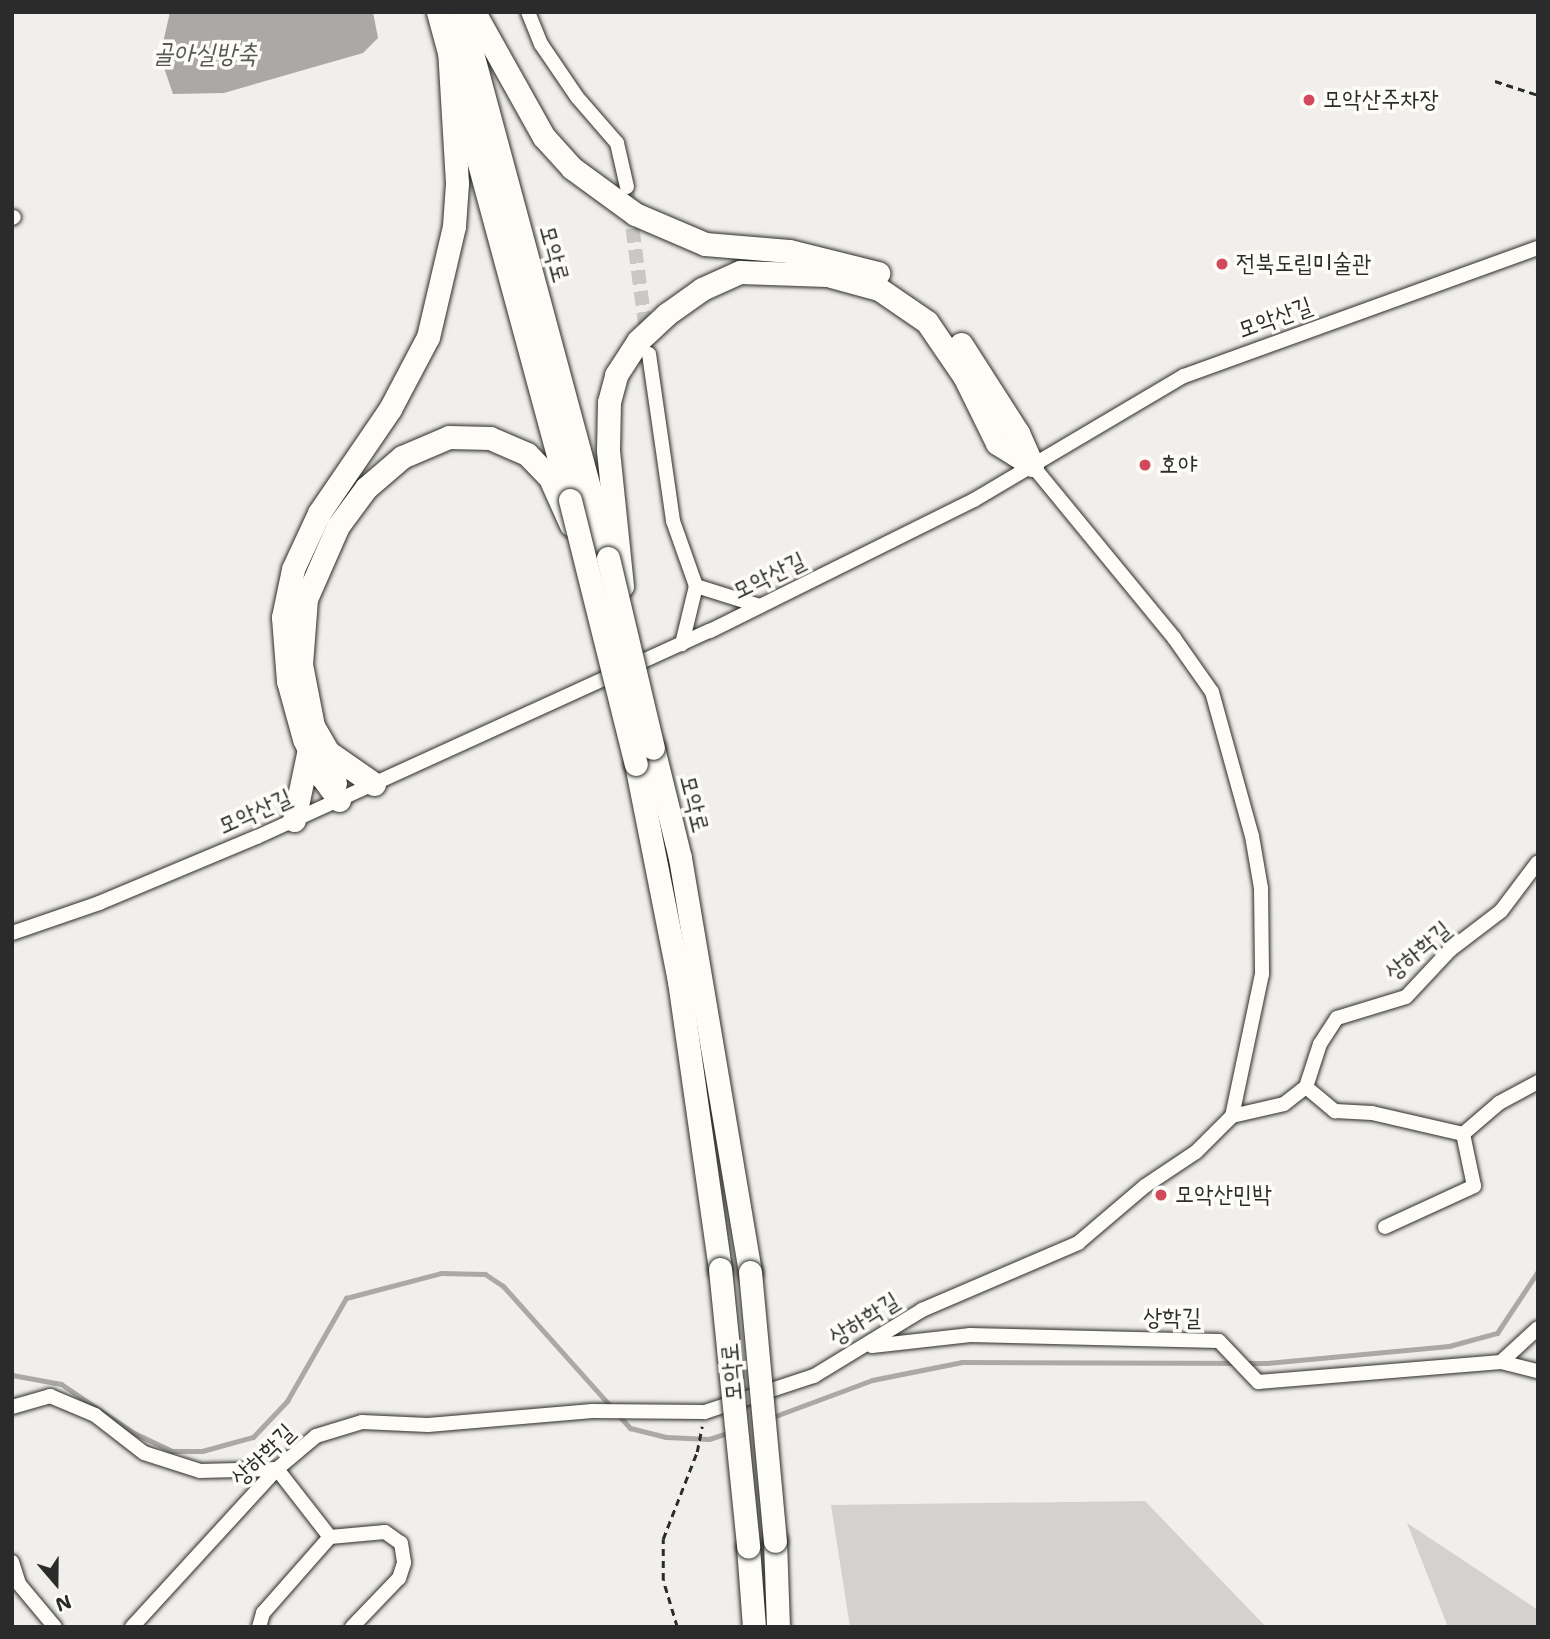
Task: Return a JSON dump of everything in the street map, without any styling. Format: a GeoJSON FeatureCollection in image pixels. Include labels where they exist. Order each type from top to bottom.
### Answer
{"type":"FeatureCollection","features":[{"type":"Feature","properties":{"kind":"main road","name":"모악로"},"geometry":{"type":"LineString","coordinates":[[438,12],[570,500],[636,764],[679,981],[720,1269],[754,1627]]}},
{"type":"Feature","properties":{"kind":"main road","name":"모악로"},"geometry":{"type":"LineString","coordinates":[[461,12],[626,624],[680,858],[750,1272],[775,1541],[778,1627]]}},
{"type":"Feature","properties":{"kind":"main road"},"geometry":{"type":"LineString","coordinates":[[474,12],[544,137],[572,168],[635,214],[705,244],[821,257],[887,276],[939,313],[1018,433],[1032,465]]}},
{"type":"Feature","properties":{"kind":"main road"},"geometry":{"type":"LineString","coordinates":[[339,800],[288,681],[283,617],[293,569],[319,513],[390,409],[428,337],[454,226],[457,183],[449,50]]}},
{"type":"Feature","properties":{"kind":"main road"},"geometry":{"type":"LineString","coordinates":[[626,624],[608,450],[609,402],[616,375],[638,341],[667,314],[702,289],[740,272],[827,275],[879,289],[927,322],[964,376],[998,443],[1032,465]]}},
{"type":"Feature","properties":{"kind":"main road"},"geometry":{"type":"LineString","coordinates":[[294,820],[319,750],[301,664],[306,599],[338,526],[366,488],[402,457],[449,437],[490,438],[527,454],[550,478],[590,582]]}},
{"type":"Feature","properties":{"kind":"main road"},"geometry":{"type":"LineString","coordinates":[[319,750],[374,784]]}},
{"type":"Feature","properties":{"kind":"street"},"geometry":{"type":"LineString","coordinates":[[528,12],[541,44],[617,143],[627,187]]}},
{"type":"Feature","properties":{"kind":"street","name":"모악산길"},"geometry":{"type":"LineString","coordinates":[[12,933],[99,903],[294,820],[682,644],[974,500],[1184,376],[1538,248]]}},
{"type":"Feature","properties":{"kind":"street"},"geometry":{"type":"LineString","coordinates":[[649,354],[673,521],[696,586],[682,644]]}},
{"type":"Feature","properties":{"kind":"street"},"geometry":{"type":"LineString","coordinates":[[1032,465],[1174,638],[1212,692],[1252,836],[1261,888],[1262,974],[1232,1115],[1284,1104],[1306,1087],[1335,1111],[1372,1114],[1463,1134]]}},
{"type":"Feature","properties":{"kind":"street"},"geometry":{"type":"LineString","coordinates":[[696,586],[760,606]]}},
{"type":"Feature","properties":{"kind":"street","name":"상하학길"},"geometry":{"type":"LineString","coordinates":[[1306,1087],[1321,1044],[1337,1018],[1406,997],[1450,950],[1500,911],[1538,862]]}},
{"type":"Feature","properties":{"kind":"street"},"geometry":{"type":"LineString","coordinates":[[1463,1134],[1499,1103],[1538,1082]]}},
{"type":"Feature","properties":{"kind":"street","name":"상하학길"},"geometry":{"type":"LineString","coordinates":[[132,1627],[277,1469],[316,1436],[362,1422],[428,1425],[592,1411],[705,1412],[814,1376],[866,1347],[922,1310],[1078,1243],[1145,1186],[1196,1152],[1232,1115]]}},
{"type":"Feature","properties":{"kind":"street"},"geometry":{"type":"LineString","coordinates":[[1385,1227],[1474,1186],[1463,1134]]}},
{"type":"Feature","properties":{"kind":"street"},"geometry":{"type":"LineString","coordinates":[[1501,1362],[1538,1328]]}},
{"type":"Feature","properties":{"kind":"street","name":"상학길"},"geometry":{"type":"LineString","coordinates":[[866,1347],[970,1335],[1219,1340],[1258,1382],[1501,1362],[1538,1371]]}},
{"type":"Feature","properties":{"kind":"street"},"geometry":{"type":"LineString","coordinates":[[12,1408],[50,1396],[94,1415],[144,1453],[200,1471],[277,1469],[330,1538]]}},
{"type":"Feature","properties":{"kind":"street"},"geometry":{"type":"LineString","coordinates":[[259,1627],[263,1613],[330,1538],[385,1532],[401,1543],[404,1563],[399,1578],[352,1627]]}},
{"type":"Feature","properties":{"kind":"street"},"geometry":{"type":"LineString","coordinates":[[12,1562],[19,1584],[55,1627]]}},
{"type":"Feature","properties":{"kind":"path"},"geometry":{"type":"LineString","coordinates":[[1495,81],[1538,95]]}},
{"type":"Feature","properties":{"kind":"path"},"geometry":{"type":"LineString","coordinates":[[677,1627],[663,1580],[663,1539],[697,1452],[705,1412]]}},
{"type":"Feature","properties":{"kind":"shaded area"},"geometry":{"type":"Polygon","coordinates":[[[1145,1501],[1266,1627],[850,1627],[831,1505],[1145,1501]]]}},
{"type":"Feature","properties":{"kind":"shaded area"},"geometry":{"type":"Polygon","coordinates":[[[1407,1523],[1538,1610],[1538,1627],[1448,1627],[1407,1523]]]}},
{"type":"Feature","properties":{"kind":"water","name":"골아실방축"},"geometry":{"type":"Polygon","coordinates":[[[170,12],[373,12],[378,38],[363,53],[224,93],[173,94],[160,56],[170,12]]]}},
{"type":"Feature","properties":{"kind":"waterway"},"geometry":{"type":"LineString","coordinates":[[770,1418],[872,1380],[962,1362],[1267,1363],[1449,1346],[1497,1333],[1538,1271]]}},
{"type":"Feature","properties":{"kind":"waterway"},"geometry":{"type":"LineString","coordinates":[[12,1375],[61,1384],[134,1433],[172,1451],[202,1451],[253,1437],[287,1401],[346,1298],[441,1273],[485,1274],[503,1286],[630,1428],[666,1437],[709,1439],[731,1432]]}},
{"type":"Feature","properties":{"kind":"tunnel"},"geometry":{"type":"LineString","coordinates":[[627,187],[647,338]]}},
{"type":"Feature","properties":{"kind":"place","name":"모악산주차장"},"geometry":{"type":"Point","coordinates":[1309,100]}},
{"type":"Feature","properties":{"kind":"place","name":"전북도립미술관"},"geometry":{"type":"Point","coordinates":[1222,264]}},
{"type":"Feature","properties":{"kind":"place","name":"호야"},"geometry":{"type":"Point","coordinates":[1145,465]}},
{"type":"Feature","properties":{"kind":"place","name":"모악산민박"},"geometry":{"type":"Point","coordinates":[1161,1195]}}]}
